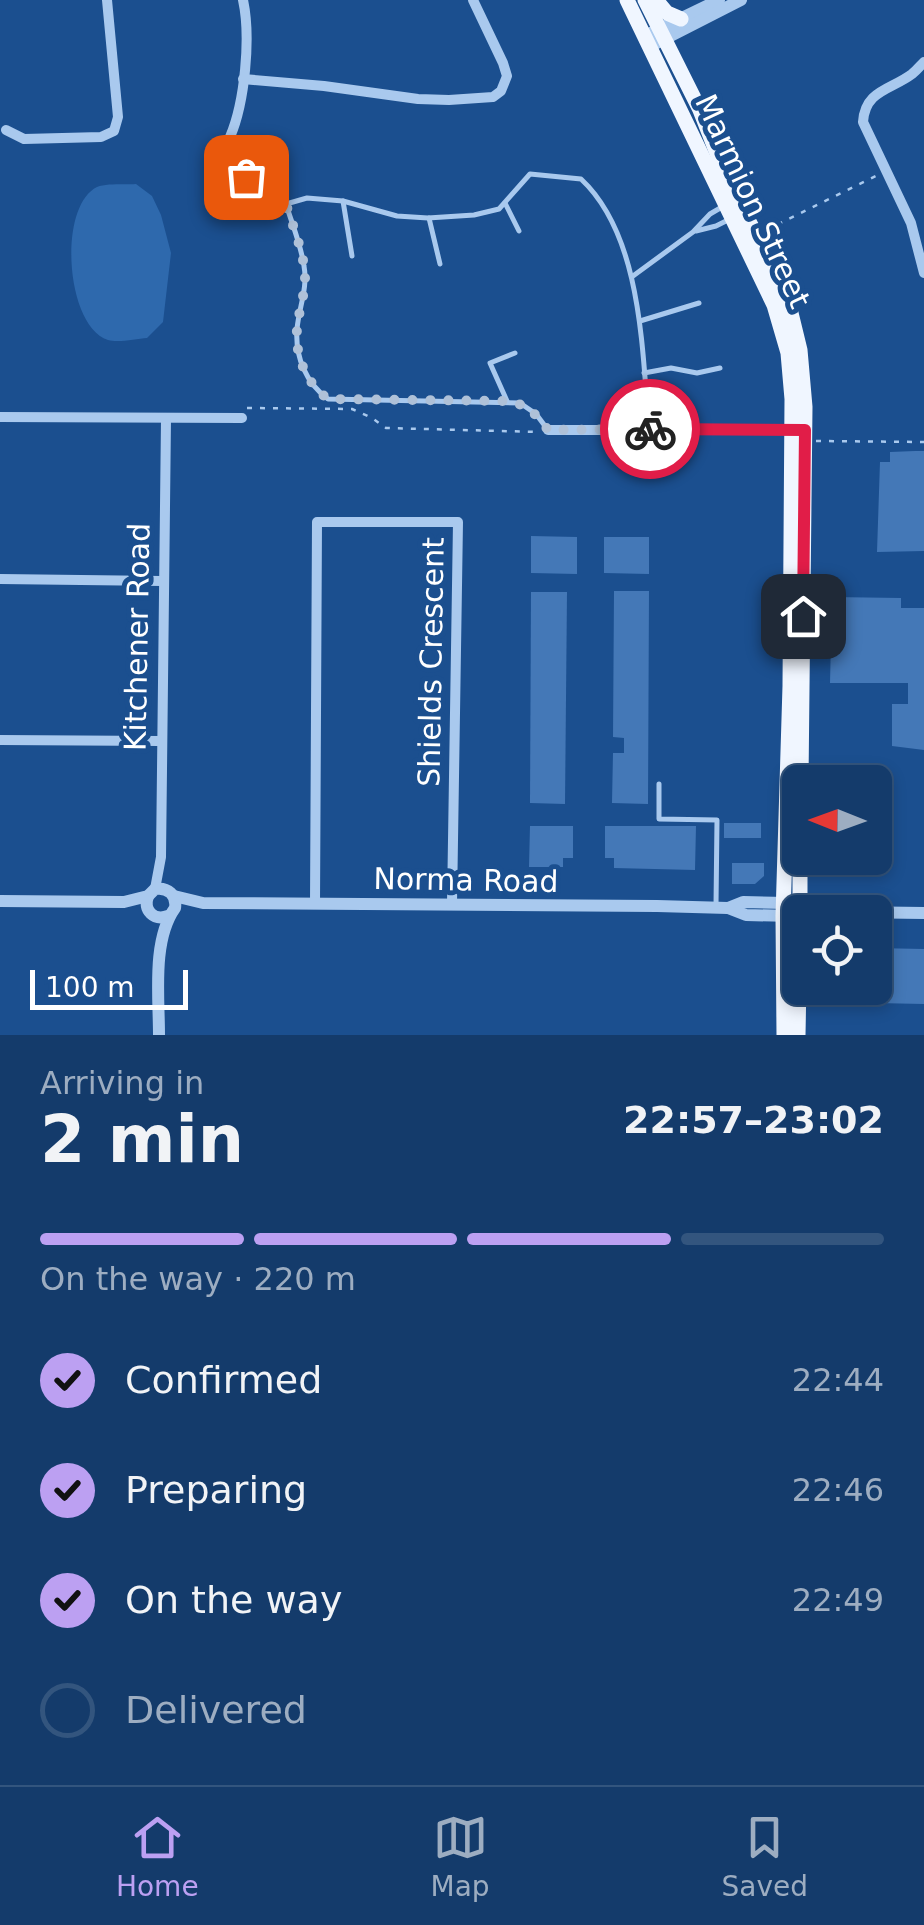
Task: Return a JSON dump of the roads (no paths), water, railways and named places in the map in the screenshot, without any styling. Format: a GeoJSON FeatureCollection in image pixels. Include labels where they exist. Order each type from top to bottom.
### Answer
{"type":"FeatureCollection","features":[{"type":"Feature","properties":{"kind":"main road","name":"Marmion Street"},"geometry":{"type":"LineString","coordinates":[[627,0],[654,38],[735,208],[791,313],[796,332],[804,379],[801,765]]}},
{"type":"Feature","properties":{"kind":"main road","name":"Marmion Street"},"geometry":{"type":"LineString","coordinates":[[645,0],[654,38]]}},
{"type":"Feature","properties":{"kind":"main road"},"geometry":{"type":"LineString","coordinates":[[656,0],[667,12],[681,18]]}},
{"type":"Feature","properties":{"kind":"main road","name":"Marmion Street"},"geometry":{"type":"LineString","coordinates":[[793,895],[790,705],[803,434]]}},
{"type":"Feature","properties":{"kind":"main road","name":"Marmion Street"},"geometry":{"type":"LineString","coordinates":[[784,1035],[786,1005]]}},
{"type":"Feature","properties":{"kind":"main road"},"geometry":{"type":"LineString","coordinates":[[798,1035],[799,1005]]}},
{"type":"Feature","properties":{"kind":"street"},"geometry":{"type":"LineString","coordinates":[[6,130],[24,138],[101,137],[114,131],[118,117],[106,0]]}},
{"type":"Feature","properties":{"kind":"street"},"geometry":{"type":"LineString","coordinates":[[230,137],[243,79],[243,0]]}},
{"type":"Feature","properties":{"kind":"street"},"geometry":{"type":"LineString","coordinates":[[243,79],[418,99],[492,97],[501,91],[507,76],[472,0]]}},
{"type":"Feature","properties":{"kind":"street"},"geometry":{"type":"LineString","coordinates":[[654,38],[681,18],[719,0]]}},
{"type":"Feature","properties":{"kind":"street"},"geometry":{"type":"LineString","coordinates":[[654,38],[741,0]]}},
{"type":"Feature","properties":{"kind":"street"},"geometry":{"type":"LineString","coordinates":[[924,62],[918,74],[872,95],[863,122],[912,223],[924,274]]}},
{"type":"Feature","properties":{"kind":"street"},"geometry":{"type":"LineString","coordinates":[[912,223],[924,218]]}},
{"type":"Feature","properties":{"kind":"street"},"geometry":{"type":"LineString","coordinates":[[0,417],[166,419],[243,413]]}},
{"type":"Feature","properties":{"kind":"street","name":"Kitchener Road"},"geometry":{"type":"LineString","coordinates":[[159,1035],[160,944],[151,903],[161,857],[166,419]]}},
{"type":"Feature","properties":{"kind":"street"},"geometry":{"type":"LineString","coordinates":[[548,430],[803,434]]}},
{"type":"Feature","properties":{"kind":"street","name":"Shields Crescent"},"geometry":{"type":"LineString","coordinates":[[314,904],[317,522],[458,522],[452,904]]}},
{"type":"Feature","properties":{"kind":"street"},"geometry":{"type":"LineString","coordinates":[[0,579],[162,580]]}},
{"type":"Feature","properties":{"kind":"street"},"geometry":{"type":"LineString","coordinates":[[0,740],[161,741]]}},
{"type":"Feature","properties":{"kind":"street","name":"Kitchener Road"},"geometry":{"type":"LineString","coordinates":[[160,944],[176,903],[161,857]]}},
{"type":"Feature","properties":{"kind":"street","name":"Norma Road"},"geometry":{"type":"LineString","coordinates":[[151,903],[166,889],[203,903],[722,908],[746,915],[782,911]]}},
{"type":"Feature","properties":{"kind":"street"},"geometry":{"type":"LineString","coordinates":[[0,901],[151,903],[160,918],[170,914]]}},
{"type":"Feature","properties":{"kind":"street","name":"Norma Road"},"geometry":{"type":"LineString","coordinates":[[170,914],[203,903]]}},
{"type":"Feature","properties":{"kind":"street","name":"Norma Road"},"geometry":{"type":"LineString","coordinates":[[892,913],[924,913]]}},
{"type":"Feature","properties":{"kind":"lane"},"geometry":{"type":"LineString","coordinates":[[230,137],[246,177],[265,196],[286,204],[307,198],[343,202],[398,216],[474,215],[499,209],[530,174],[581,179],[608,211],[632,276],[650,429]]}},
{"type":"Feature","properties":{"kind":"lane"},"geometry":{"type":"LineString","coordinates":[[343,202],[352,256]]}},
{"type":"Feature","properties":{"kind":"lane"},"geometry":{"type":"LineString","coordinates":[[504,202],[519,231]]}},
{"type":"Feature","properties":{"kind":"lane"},"geometry":{"type":"LineString","coordinates":[[286,204],[304,264],[306,286],[297,331],[300,364],[315,390],[328,399],[520,403],[536,414],[548,430]]}},
{"type":"Feature","properties":{"kind":"lane"},"geometry":{"type":"LineString","coordinates":[[693,232],[716,226],[735,208]]}},
{"type":"Feature","properties":{"kind":"lane"},"geometry":{"type":"LineString","coordinates":[[632,276],[693,232],[710,214],[735,208]]}},
{"type":"Feature","properties":{"kind":"lane"},"geometry":{"type":"LineString","coordinates":[[428,218],[440,264]]}},
{"type":"Feature","properties":{"kind":"lane"},"geometry":{"type":"LineString","coordinates":[[639,321],[699,303]]}},
{"type":"Feature","properties":{"kind":"lane"},"geometry":{"type":"LineString","coordinates":[[507,401],[490,363],[515,353]]}},
{"type":"Feature","properties":{"kind":"lane"},"geometry":{"type":"LineString","coordinates":[[644,373],[672,368],[697,373],[720,368]]}},
{"type":"Feature","properties":{"kind":"lane"},"geometry":{"type":"LineString","coordinates":[[658,784],[659,819],[716,820],[722,908]]}}]}
